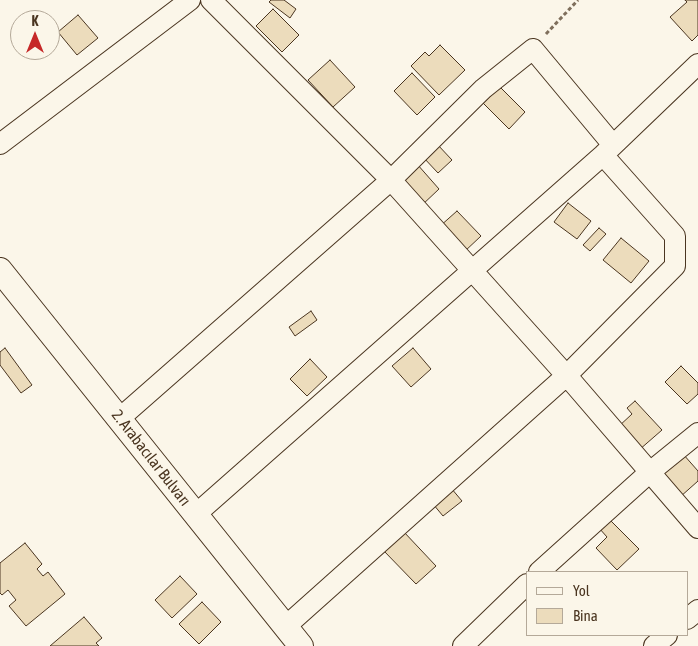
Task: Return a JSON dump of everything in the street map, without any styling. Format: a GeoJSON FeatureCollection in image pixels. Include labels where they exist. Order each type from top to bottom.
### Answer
{"type":"FeatureCollection","features":[{"type":"Feature","properties":{"kind":"street"},"geometry":{"type":"LineString","coordinates":[[0,144],[190,0]]}},
{"type":"Feature","properties":{"kind":"street"},"geometry":{"type":"LineString","coordinates":[[211,0],[391,180],[471,272],[566,376],[698,528]]}},
{"type":"Feature","properties":{"kind":"street"},"geometry":{"type":"LineString","coordinates":[[120,418],[391,180],[483,89],[533,49],[675,236],[675,266],[566,376],[285,627]]}},
{"type":"Feature","properties":{"kind":"street"},"geometry":{"type":"LineString","coordinates":[[195,515],[608,150],[698,64]]}},
{"type":"Feature","properties":{"kind":"street","name":"2. Arabacılar Bulvarı"},"geometry":{"type":"LineString","coordinates":[[0,270],[301,646]]}},
{"type":"Feature","properties":{"kind":"street"},"geometry":{"type":"LineString","coordinates":[[539,571],[650,472],[698,433]]}},
{"type":"Feature","properties":{"kind":"street"},"geometry":{"type":"LineString","coordinates":[[463,646],[526,585]]}},
{"type":"Feature","properties":{"kind":"street"},"geometry":{"type":"LineString","coordinates":[[688,618],[698,610]]}},
{"type":"Feature","properties":{"kind":"street"},"geometry":{"type":"LineString","coordinates":[[654,646],[666,636]]}},
{"type":"Feature","properties":{"kind":"path"},"geometry":{"type":"LineString","coordinates":[[533,49],[578,0]]}},
{"type":"Feature","properties":{"kind":"building"},"geometry":{"type":"Polygon","coordinates":[[[271,0],[284,0],[296,9],[290,18],[269,2],[271,0]]]}},
{"type":"Feature","properties":{"kind":"building"},"geometry":{"type":"Polygon","coordinates":[[[685,0],[698,0],[698,35],[692,41],[670,17],[687,2],[685,0]]]}},
{"type":"Feature","properties":{"kind":"building"},"geometry":{"type":"Polygon","coordinates":[[[273,9],[299,35],[282,52],[256,26],[273,9]]]}},
{"type":"Feature","properties":{"kind":"building"},"geometry":{"type":"Polygon","coordinates":[[[78,15],[98,38],[77,55],[60,34],[60,30],[78,15]]]}},
{"type":"Feature","properties":{"kind":"building"},"geometry":{"type":"Polygon","coordinates":[[[440,45],[465,70],[439,95],[411,66],[425,52],[429,56],[440,45]]]}},
{"type":"Feature","properties":{"kind":"building"},"geometry":{"type":"Polygon","coordinates":[[[330,60],[355,87],[333,107],[308,80],[330,60]]]}},
{"type":"Feature","properties":{"kind":"building"},"geometry":{"type":"Polygon","coordinates":[[[412,73],[435,97],[417,115],[394,91],[412,73]]]}},
{"type":"Feature","properties":{"kind":"building"},"geometry":{"type":"Polygon","coordinates":[[[500,87],[525,112],[509,129],[483,103],[500,87]]]}},
{"type":"Feature","properties":{"kind":"building"},"geometry":{"type":"Polygon","coordinates":[[[437,144],[452,160],[438,173],[423,157],[437,144]]]}},
{"type":"Feature","properties":{"kind":"building"},"geometry":{"type":"Polygon","coordinates":[[[417,164],[439,189],[421,206],[399,181],[417,164]]]}},
{"type":"Feature","properties":{"kind":"building"},"geometry":{"type":"Polygon","coordinates":[[[568,203],[591,221],[577,239],[554,222],[568,203]]]}},
{"type":"Feature","properties":{"kind":"building"},"geometry":{"type":"Polygon","coordinates":[[[457,211],[481,236],[464,252],[439,227],[457,211]]]}},
{"type":"Feature","properties":{"kind":"building"},"geometry":{"type":"Polygon","coordinates":[[[599,228],[606,234],[590,251],[583,245],[599,228]]]}},
{"type":"Feature","properties":{"kind":"building"},"geometry":{"type":"Polygon","coordinates":[[[621,238],[649,261],[631,283],[603,260],[621,238]]]}},
{"type":"Feature","properties":{"kind":"building"},"geometry":{"type":"Polygon","coordinates":[[[311,311],[317,320],[295,336],[289,327],[311,311]]]}},
{"type":"Feature","properties":{"kind":"building"},"geometry":{"type":"Polygon","coordinates":[[[5,348],[32,385],[21,393],[0,365],[0,352],[5,348]]]}},
{"type":"Feature","properties":{"kind":"building"},"geometry":{"type":"Polygon","coordinates":[[[413,348],[431,369],[411,387],[392,366],[413,348]]]}},
{"type":"Feature","properties":{"kind":"building"},"geometry":{"type":"Polygon","coordinates":[[[310,359],[327,377],[307,396],[290,379],[310,359]]]}},
{"type":"Feature","properties":{"kind":"building"},"geometry":{"type":"Polygon","coordinates":[[[681,366],[698,383],[698,394],[687,404],[665,382],[681,366]]]}},
{"type":"Feature","properties":{"kind":"building"},"geometry":{"type":"Polygon","coordinates":[[[635,401],[662,430],[639,450],[618,427],[632,414],[627,408],[635,401]]]}},
{"type":"Feature","properties":{"kind":"building"},"geometry":{"type":"Polygon","coordinates":[[[683,454],[698,471],[698,481],[680,497],[661,474],[683,454]]]}},
{"type":"Feature","properties":{"kind":"building"},"geometry":{"type":"Polygon","coordinates":[[[451,488],[462,501],[443,516],[433,504],[451,488]]]}},
{"type":"Feature","properties":{"kind":"building"},"geometry":{"type":"Polygon","coordinates":[[[609,519],[639,549],[617,570],[596,548],[607,537],[599,528],[609,519]]]}},
{"type":"Feature","properties":{"kind":"building"},"geometry":{"type":"Polygon","coordinates":[[[403,531],[436,566],[416,584],[383,550],[403,531]]]}},
{"type":"Feature","properties":{"kind":"building"},"geometry":{"type":"Polygon","coordinates":[[[25,543],[42,564],[37,569],[43,576],[48,572],[65,594],[26,626],[9,606],[16,600],[8,590],[2,595],[0,593],[0,563],[25,543]]]}},
{"type":"Feature","properties":{"kind":"building"},"geometry":{"type":"Polygon","coordinates":[[[180,576],[197,594],[172,618],[155,600],[180,576]]]}},
{"type":"Feature","properties":{"kind":"building"},"geometry":{"type":"Polygon","coordinates":[[[202,602],[221,622],[199,644],[179,624],[202,602]]]}},
{"type":"Feature","properties":{"kind":"building"},"geometry":{"type":"Polygon","coordinates":[[[84,617],[102,638],[96,643],[99,646],[50,646],[84,617]]]}}]}
